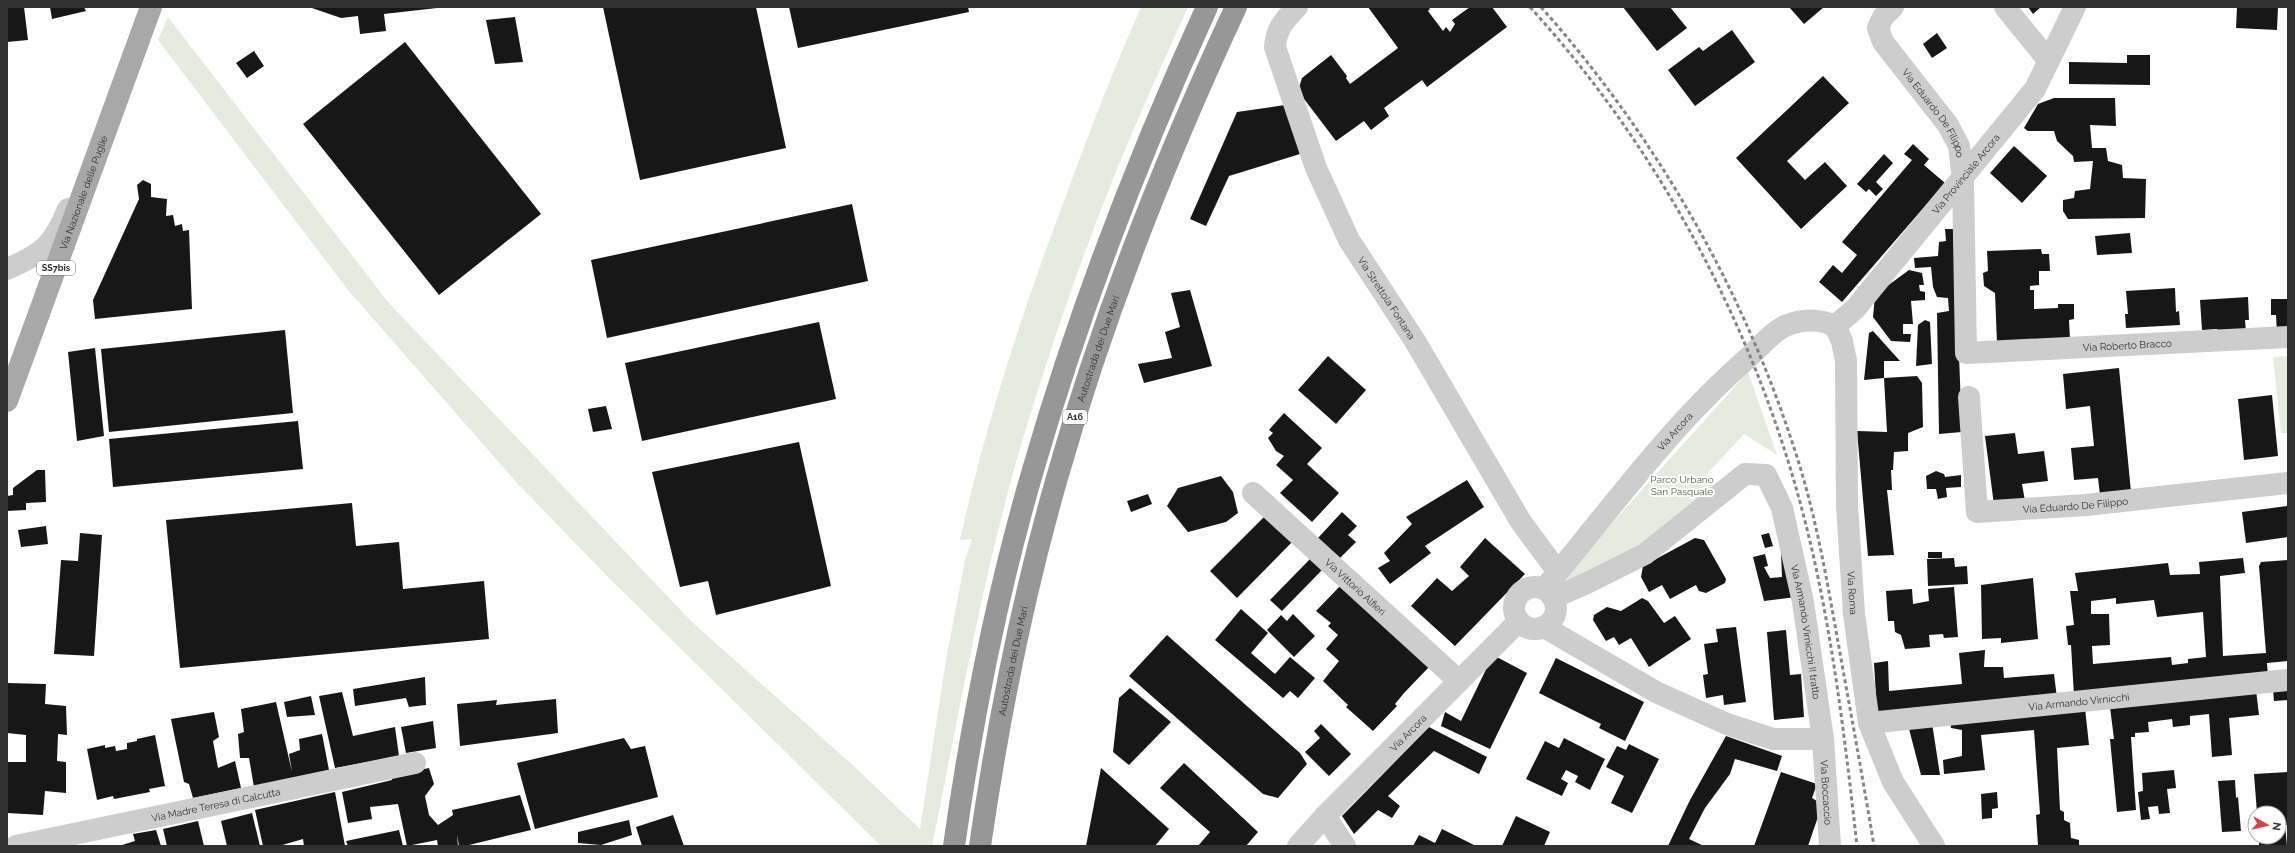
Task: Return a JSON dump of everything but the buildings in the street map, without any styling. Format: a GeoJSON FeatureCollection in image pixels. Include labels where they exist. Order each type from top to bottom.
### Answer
{"type":"FeatureCollection","features":[{"type":"Feature","properties":{"kind":"highway","name":"A16"},"geometry":{"type":"LineString","coordinates":[[954,846],[964,775],[984,673],[1006,571],[1032,471],[1096,272],[1134,176],[1208,7]]}},
{"type":"Feature","properties":{"kind":"highway","name":"Autostrada dei Due Mari"},"geometry":{"type":"LineString","coordinates":[[980,846],[1007,686],[1031,577],[1056,479],[1086,380],[1157,186],[1197,91],[1236,7]]}},
{"type":"Feature","properties":{"kind":"main road","name":"Via Nazionale delle Puglie"},"geometry":{"type":"LineString","coordinates":[[7,401],[150,9]]}},
{"type":"Feature","properties":{"kind":"street","name":"Via Strettola Fontana"},"geometry":{"type":"LineString","coordinates":[[1297,7],[1281,24],[1276,36],[1275,47],[1319,175],[1349,240],[1415,341],[1521,522],[1552,586]]}},
{"type":"Feature","properties":{"kind":"street","name":"Via Eduardo De Filippo"},"geometry":{"type":"LineString","coordinates":[[1893,7],[1883,17],[1878,28],[1883,42],[1948,125],[1959,146],[1963,179],[1966,353]]}},
{"type":"Feature","properties":{"kind":"street"},"geometry":{"type":"LineString","coordinates":[[2004,7],[2048,60]]}},
{"type":"Feature","properties":{"kind":"street","name":"Via Provinciale Arcora"},"geometry":{"type":"LineString","coordinates":[[1834,326],[1855,309],[1963,179],[2035,89],[2075,7]]}},
{"type":"Feature","properties":{"kind":"street"},"geometry":{"type":"LineString","coordinates":[[7,270],[31,259],[46,248],[61,228],[70,206],[86,187]]}},
{"type":"Feature","properties":{"kind":"street","name":"Via Arcora"},"geometry":{"type":"LineString","coordinates":[[1552,586],[1684,419],[1735,369],[1783,327],[1812,320],[1823,321],[1834,326]]}},
{"type":"Feature","properties":{"kind":"street","name":"Via Roma"},"geometry":{"type":"LineString","coordinates":[[1834,326],[1842,341],[1846,361],[1847,505],[1854,614],[1869,723],[1893,782],[1934,846]]}},
{"type":"Feature","properties":{"kind":"street","name":"Via Roberto Bracco"},"geometry":{"type":"LineString","coordinates":[[1966,353],[2288,337]]}},
{"type":"Feature","properties":{"kind":"street","name":"Via Eduardo De Filippo"},"geometry":{"type":"LineString","coordinates":[[1969,397],[1977,512],[2086,505],[2288,483]]}},
{"type":"Feature","properties":{"kind":"street","name":"Via Armando Virnicchi II tratto"},"geometry":{"type":"LineString","coordinates":[[1552,586],[1588,583],[1645,554],[1745,474],[1766,475],[1782,508],[1803,602],[1823,739]]}},
{"type":"Feature","properties":{"kind":"street","name":"Via Vittorio Alfieri"},"geometry":{"type":"LineString","coordinates":[[1253,493],[1459,681]]}},
{"type":"Feature","properties":{"kind":"street"},"geometry":{"type":"LineString","coordinates":[[1544,627],[1554,618],[1556,611],[1552,586],[1530,587],[1519,595],[1514,608],[1519,621],[1530,628],[1544,627],[1656,692],[1727,724],[1773,739],[1823,739]]}},
{"type":"Feature","properties":{"kind":"street","name":"Via Arcora"},"geometry":{"type":"LineString","coordinates":[[1298,846],[1325,816],[1519,621]]}},
{"type":"Feature","properties":{"kind":"street","name":"Via Armando Virnicchi"},"geometry":{"type":"LineString","coordinates":[[1869,723],[2288,680]]}},
{"type":"Feature","properties":{"kind":"street","name":"Via Boccaccio"},"geometry":{"type":"LineString","coordinates":[[1823,739],[1830,846]]}},
{"type":"Feature","properties":{"kind":"street","name":"Via Madre Teresa di Calcutta"},"geometry":{"type":"LineString","coordinates":[[16,846],[415,763]]}},
{"type":"Feature","properties":{"kind":"street"},"geometry":{"type":"LineString","coordinates":[[1325,816],[1345,846]]}},
{"type":"Feature","properties":{"kind":"green space"},"geometry":{"type":"Polygon","coordinates":[[[1141,7],[1188,7],[1117,169],[1062,316],[1026,429],[1002,513],[980,608],[932,846],[881,846],[608,577],[517,483],[348,290],[158,40],[168,17],[388,302],[692,622],[857,769],[920,829],[946,660],[965,560],[972,539],[960,540],[970,496],[1007,365],[1036,278],[1093,123],[1141,7]]]}},
{"type":"Feature","properties":{"kind":"green space"},"geometry":{"type":"Polygon","coordinates":[[[2288,356],[2288,433],[2281,433],[2273,357],[2288,356]]]}},
{"type":"Feature","properties":{"kind":"green space","name":"Parco Urbano San Pasquale"},"geometry":{"type":"Polygon","coordinates":[[[1748,372],[1777,455],[1744,434],[1706,475],[1720,488],[1644,545],[1569,580],[1566,577],[1597,540],[1748,372]]]}},
{"type":"Feature","properties":{"kind":"railway"},"geometry":{"type":"LineString","coordinates":[[1530,7],[1574,58],[1614,112],[1652,168],[1687,226],[1718,286],[1746,347],[1771,410],[1805,519],[1825,611],[1840,705],[1857,846]]}},
{"type":"Feature","properties":{"kind":"railway"},"geometry":{"type":"LineString","coordinates":[[1541,7],[1584,58],[1625,112],[1662,167],[1696,225],[1727,284],[1755,344],[1780,407],[1801,470],[1814,518],[1829,591],[1874,846]]}}]}
